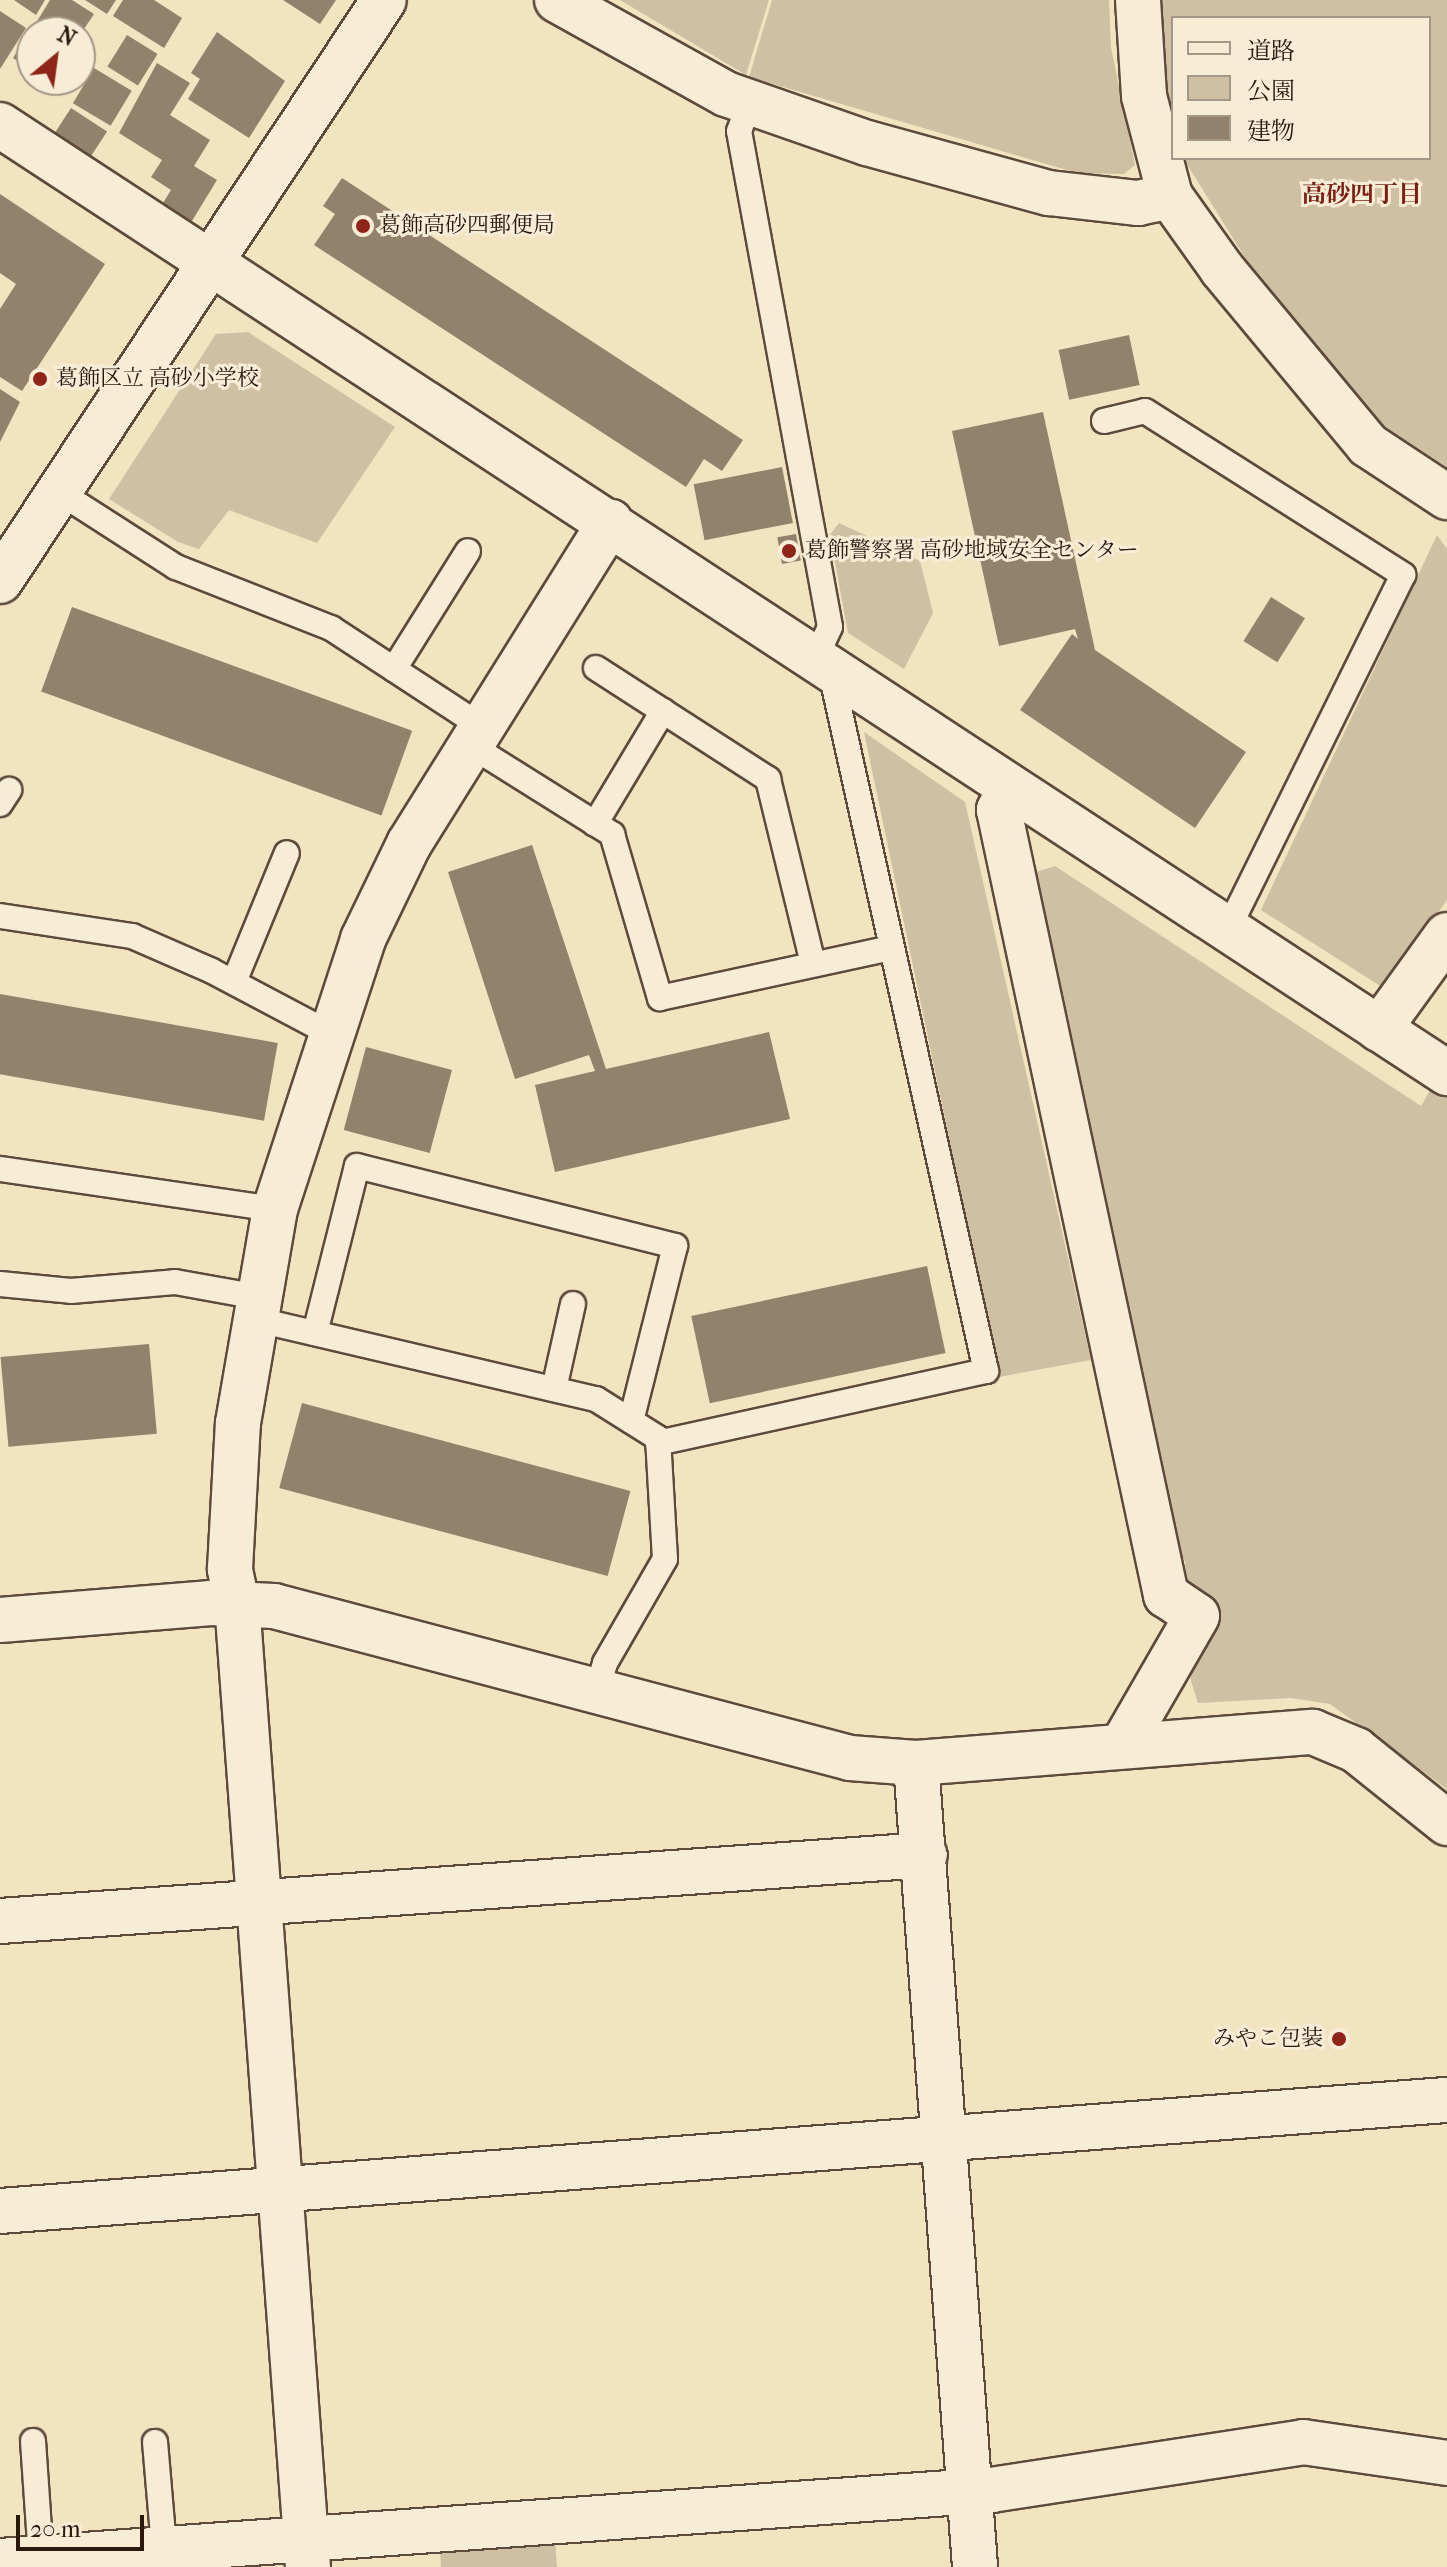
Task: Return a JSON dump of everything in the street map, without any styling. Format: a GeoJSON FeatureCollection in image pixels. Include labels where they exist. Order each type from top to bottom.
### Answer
{"type":"FeatureCollection","features":[{"type":"Feature","properties":{"kind":"street"},"geometry":{"type":"LineString","coordinates":[[0,581],[384,0]]}},
{"type":"Feature","properties":{"kind":"street"},"geometry":{"type":"LineString","coordinates":[[557,0],[749,104],[980,177],[1049,193],[1138,203],[1170,196]]}},
{"type":"Feature","properties":{"kind":"street"},"geometry":{"type":"LineString","coordinates":[[1138,0],[1144,96],[1170,196],[1250,305],[1368,445],[1447,497]]}},
{"type":"Feature","properties":{"kind":"street"},"geometry":{"type":"LineString","coordinates":[[0,125],[1447,1073]]}},
{"type":"Feature","properties":{"kind":"street"},"geometry":{"type":"LineString","coordinates":[[307,2553],[237,1603],[230,1569],[230,1504],[256,1308],[275,1209],[329,1033],[363,939],[409,844],[610,522]]}},
{"type":"Feature","properties":{"kind":"street"},"geometry":{"type":"LineString","coordinates":[[1011,788],[999,810],[1166,1595],[1197,1616],[1122,1746]]}},
{"type":"Feature","properties":{"kind":"street"},"geometry":{"type":"LineString","coordinates":[[1379,1029],[1447,935]]}},
{"type":"Feature","properties":{"kind":"street"},"geometry":{"type":"LineString","coordinates":[[0,1620],[237,1603],[274,1606],[850,1758],[916,1763],[1292,1732],[1334,1737],[1447,1823]]}},
{"type":"Feature","properties":{"kind":"street"},"geometry":{"type":"LineString","coordinates":[[916,1763],[945,2122],[942,2140],[975,2567]]}},
{"type":"Feature","properties":{"kind":"street"},"geometry":{"type":"LineString","coordinates":[[0,1921],[259,1900],[925,1855]]}},
{"type":"Feature","properties":{"kind":"street"},"geometry":{"type":"LineString","coordinates":[[0,2211],[1447,2100]]}},
{"type":"Feature","properties":{"kind":"street"},"geometry":{"type":"LineString","coordinates":[[21,2560],[164,2548],[307,2553],[969,2491],[1303,2442],[1447,2463]]}},
{"type":"Feature","properties":{"kind":"lane"},"geometry":{"type":"LineString","coordinates":[[658,1443],[986,1371],[891,948],[823,664],[830,627],[739,131],[749,104]]}},
{"type":"Feature","properties":{"kind":"lane"},"geometry":{"type":"LineString","coordinates":[[1104,421],[1145,411],[1403,575],[1228,929]]}},
{"type":"Feature","properties":{"kind":"lane"},"geometry":{"type":"LineString","coordinates":[[59,492],[176,567],[331,628],[394,669],[476,736],[612,834],[660,998],[891,948]]}},
{"type":"Feature","properties":{"kind":"lane"},"geometry":{"type":"LineString","coordinates":[[394,669],[468,551]]}},
{"type":"Feature","properties":{"kind":"lane"},"geometry":{"type":"LineString","coordinates":[[596,668],[768,779],[813,964]]}},
{"type":"Feature","properties":{"kind":"lane"},"geometry":{"type":"LineString","coordinates":[[595,824],[663,711]]}},
{"type":"Feature","properties":{"kind":"lane"},"geometry":{"type":"LineString","coordinates":[[234,982],[287,853]]}},
{"type":"Feature","properties":{"kind":"lane"},"geometry":{"type":"LineString","coordinates":[[0,916],[132,936],[234,982],[329,1033]]}},
{"type":"Feature","properties":{"kind":"lane"},"geometry":{"type":"LineString","coordinates":[[315,1333],[357,1166],[675,1246],[631,1421]]}},
{"type":"Feature","properties":{"kind":"lane"},"geometry":{"type":"LineString","coordinates":[[0,1169],[275,1209]]}},
{"type":"Feature","properties":{"kind":"lane"},"geometry":{"type":"LineString","coordinates":[[0,1284],[71,1291],[175,1282],[256,1308],[315,1333],[596,1399],[631,1421],[658,1443],[665,1559],[605,1663],[597,1691]]}},
{"type":"Feature","properties":{"kind":"lane"},"geometry":{"type":"LineString","coordinates":[[554,1389],[573,1304]]}},
{"type":"Feature","properties":{"kind":"lane"},"geometry":{"type":"LineString","coordinates":[[21,2560],[33,2441]]}},
{"type":"Feature","properties":{"kind":"lane"},"geometry":{"type":"LineString","coordinates":[[155,2442],[164,2548]]}},
{"type":"Feature","properties":{"kind":"green space"},"geometry":{"type":"Polygon","coordinates":[[[620,0],[769,0],[746,75],[620,0]]]}},
{"type":"Feature","properties":{"kind":"green space"},"geometry":{"type":"Polygon","coordinates":[[[772,0],[1109,0],[1111,47],[1135,165],[1124,174],[1077,173],[749,77],[772,0]]]}},
{"type":"Feature","properties":{"kind":"green space"},"geometry":{"type":"Polygon","coordinates":[[[1161,0],[1447,0],[1447,467],[1378,422],[1249,264],[1184,160],[1431,160],[1431,16],[1171,16],[1171,111],[1164,75],[1161,0]]]}},
{"type":"Feature","properties":{"kind":"green space"},"geometry":{"type":"Polygon","coordinates":[[[248,332],[395,427],[317,543],[229,510],[199,549],[178,542],[109,499],[216,334],[248,332]]]}},
{"type":"Feature","properties":{"kind":"green space"},"geometry":{"type":"Polygon","coordinates":[[[839,523],[920,561],[933,613],[904,669],[848,633],[830,535],[839,523]]]}},
{"type":"Feature","properties":{"kind":"green space"},"geometry":{"type":"Polygon","coordinates":[[[1437,535],[1447,549],[1447,900],[1385,989],[1261,910],[1437,535]]]}},
{"type":"Feature","properties":{"kind":"green space"},"geometry":{"type":"Polygon","coordinates":[[[864,732],[965,802],[1091,1360],[999,1377],[864,732]]]}},
{"type":"Feature","properties":{"kind":"green space"},"geometry":{"type":"Polygon","coordinates":[[[1055,866],[1421,1106],[1447,1060],[1447,1789],[1330,1704],[1291,1698],[1198,1703],[1191,1681],[1185,1561],[1176,1546],[1036,872],[1055,866]]]}},
{"type":"Feature","properties":{"kind":"green space"},"geometry":{"type":"Polygon","coordinates":[[[555,2538],[557,2567],[441,2567],[440,2546],[555,2538]]]}},
{"type":"Feature","properties":{"kind":"building"},"geometry":{"type":"Polygon","coordinates":[[[14,0],[45,0],[36,15],[14,0]]]}},
{"type":"Feature","properties":{"kind":"building"},"geometry":{"type":"Polygon","coordinates":[[[50,0],[72,0],[94,14],[93,16],[40,16],[50,0]]]}},
{"type":"Feature","properties":{"kind":"building"},"geometry":{"type":"Polygon","coordinates":[[[85,0],[116,0],[107,14],[85,0]]]}},
{"type":"Feature","properties":{"kind":"building"},"geometry":{"type":"Polygon","coordinates":[[[123,0],[154,0],[182,18],[164,48],[113,16],[123,0]]]}},
{"type":"Feature","properties":{"kind":"building"},"geometry":{"type":"Polygon","coordinates":[[[283,0],[336,0],[320,24],[283,0]]]}},
{"type":"Feature","properties":{"kind":"building"},"geometry":{"type":"Polygon","coordinates":[[[0,11],[16,21],[16,44],[0,69],[0,11]]]}},
{"type":"Feature","properties":{"kind":"building"},"geometry":{"type":"Polygon","coordinates":[[[217,32],[285,81],[249,138],[188,99],[200,79],[191,73],[217,32]]]}},
{"type":"Feature","properties":{"kind":"building"},"geometry":{"type":"Polygon","coordinates":[[[127,35],[158,54],[138,85],[107,66],[127,35]]]}},
{"type":"Feature","properties":{"kind":"building"},"geometry":{"type":"Polygon","coordinates":[[[157,63],[190,83],[170,115],[210,140],[194,166],[217,180],[184,234],[155,216],[171,190],[151,177],[162,160],[119,133],[157,63]]]}},
{"type":"Feature","properties":{"kind":"building"},"geometry":{"type":"Polygon","coordinates":[[[96,69],[132,91],[111,126],[73,103],[77,96],[96,96],[96,69]]]}},
{"type":"Feature","properties":{"kind":"building"},"geometry":{"type":"Polygon","coordinates":[[[71,108],[107,131],[85,166],[49,142],[71,108]]]}},
{"type":"Feature","properties":{"kind":"building"},"geometry":{"type":"Polygon","coordinates":[[[342,178],[743,440],[722,471],[704,459],[686,487],[314,245],[335,214],[323,206],[342,178]]]}},
{"type":"Feature","properties":{"kind":"building"},"geometry":{"type":"Polygon","coordinates":[[[0,194],[105,264],[22,391],[0,377],[0,309],[16,284],[0,273],[0,194]]]}},
{"type":"Feature","properties":{"kind":"building"},"geometry":{"type":"Polygon","coordinates":[[[1129,335],[1140,385],[1069,400],[1059,350],[1129,335]]]}},
{"type":"Feature","properties":{"kind":"building"},"geometry":{"type":"Polygon","coordinates":[[[0,389],[20,402],[0,442],[0,389]]]}},
{"type":"Feature","properties":{"kind":"building"},"geometry":{"type":"Polygon","coordinates":[[[1043,412],[1095,650],[1246,752],[1195,828],[1020,710],[1072,634],[1078,639],[1075,629],[999,646],[952,431],[1043,412]]]}},
{"type":"Feature","properties":{"kind":"building"},"geometry":{"type":"Polygon","coordinates":[[[782,467],[793,523],[705,540],[694,484],[782,467]]]}},
{"type":"Feature","properties":{"kind":"building"},"geometry":{"type":"Polygon","coordinates":[[[796,534],[801,561],[782,564],[777,537],[796,534]]]}},
{"type":"Feature","properties":{"kind":"building"},"geometry":{"type":"Polygon","coordinates":[[[1271,597],[1305,618],[1277,662],[1243,641],[1271,597]]]}},
{"type":"Feature","properties":{"kind":"building"},"geometry":{"type":"Polygon","coordinates":[[[72,607],[412,731],[381,815],[41,692],[72,607]]]}},
{"type":"Feature","properties":{"kind":"building"},"geometry":{"type":"Polygon","coordinates":[[[532,845],[606,1069],[769,1032],[790,1119],[555,1172],[535,1085],[595,1071],[589,1055],[515,1079],[448,872],[532,845]]]}},
{"type":"Feature","properties":{"kind":"building"},"geometry":{"type":"Polygon","coordinates":[[[0,994],[278,1043],[264,1121],[0,1074],[0,994]]]}},
{"type":"Feature","properties":{"kind":"building"},"geometry":{"type":"Polygon","coordinates":[[[366,1047],[452,1070],[430,1153],[344,1130],[366,1047]]]}},
{"type":"Feature","properties":{"kind":"building"},"geometry":{"type":"Polygon","coordinates":[[[927,1266],[946,1353],[710,1403],[691,1316],[927,1266]]]}},
{"type":"Feature","properties":{"kind":"building"},"geometry":{"type":"Polygon","coordinates":[[[149,1344],[157,1434],[8,1447],[1,1357],[149,1344]]]}},
{"type":"Feature","properties":{"kind":"building"},"geometry":{"type":"Polygon","coordinates":[[[302,1403],[630,1491],[608,1576],[279,1488],[302,1403]]]}},
{"type":"Feature","properties":{"kind":"place","name":"葛飾高砂四郵便局"},"geometry":{"type":"Point","coordinates":[363,226]}},
{"type":"Feature","properties":{"kind":"place","name":"葛飾区立 高砂小学校"},"geometry":{"type":"Point","coordinates":[40,379]}},
{"type":"Feature","properties":{"kind":"place","name":"葛飾警察署 高砂地域安全センター"},"geometry":{"type":"Point","coordinates":[789,551]}},
{"type":"Feature","properties":{"kind":"place","name":"みやこ包装"},"geometry":{"type":"Point","coordinates":[1339,2039]}},
{"type":"Feature","properties":{"kind":"district","name":"高砂四丁目"},"geometry":{"type":"Point","coordinates":[1362,195]}}]}
